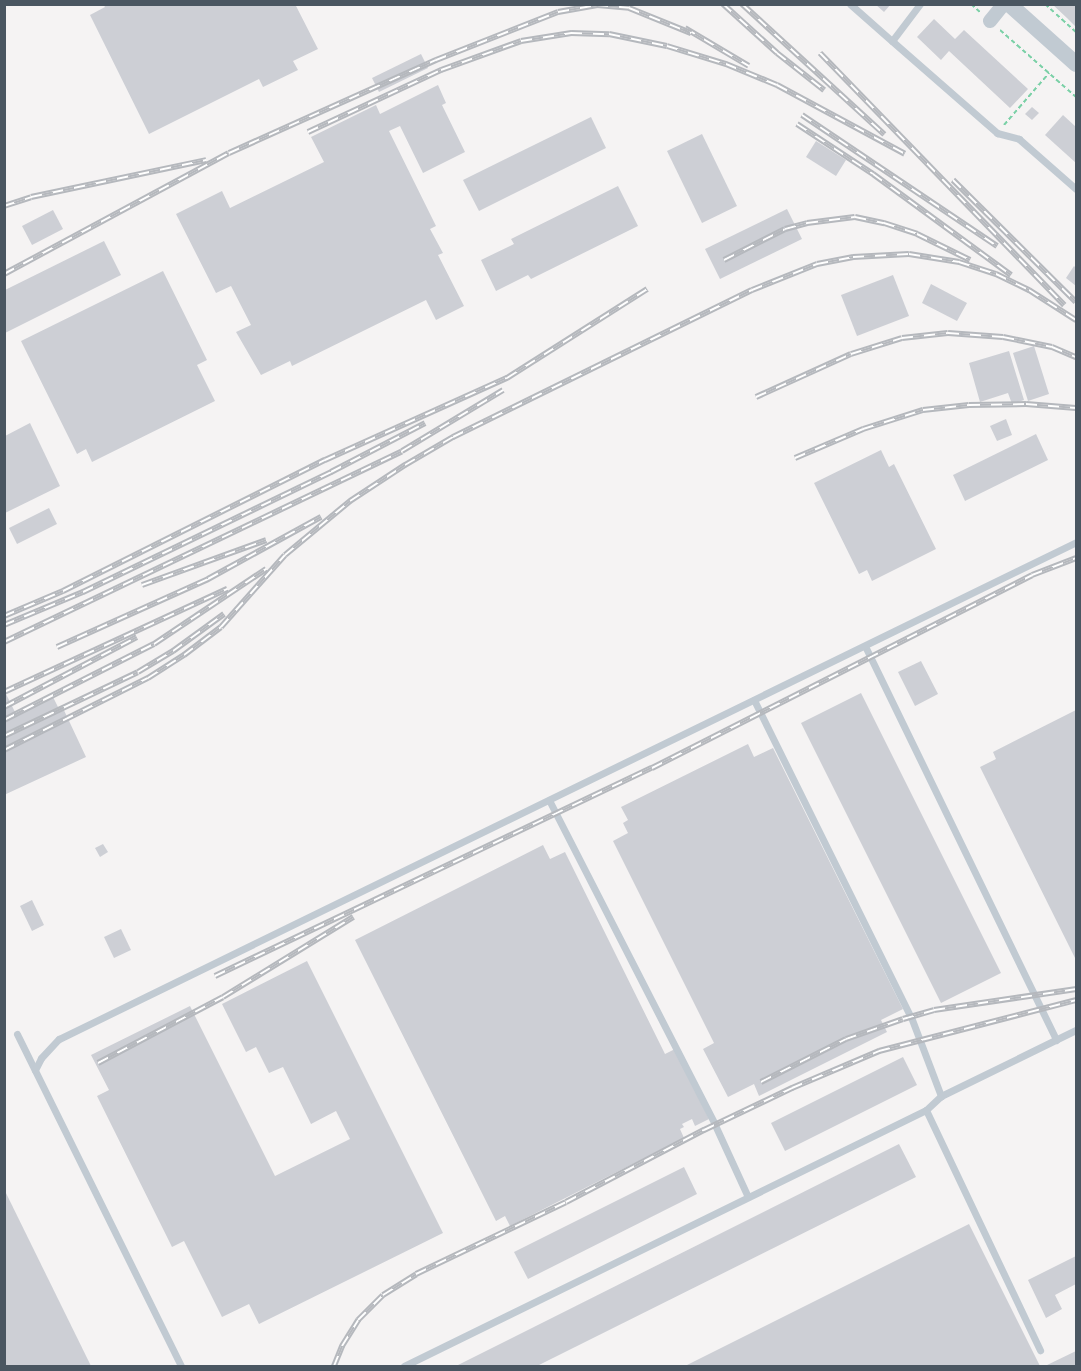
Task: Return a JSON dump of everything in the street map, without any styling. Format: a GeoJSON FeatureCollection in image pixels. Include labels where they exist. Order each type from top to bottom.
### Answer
{"type":"FeatureCollection","features":[{"type":"Feature","properties":{"kind":"street"},"geometry":{"type":"LineString","coordinates":[[990,21],[1006,4],[1077,64]]}},
{"type":"Feature","properties":{"kind":"lane"},"geometry":{"type":"LineString","coordinates":[[850,4],[997,133],[1019,139],[1077,189]]}},
{"type":"Feature","properties":{"kind":"lane"},"geometry":{"type":"LineString","coordinates":[[892,41],[920,4]]}},
{"type":"Feature","properties":{"kind":"lane"},"geometry":{"type":"LineString","coordinates":[[35,1070],[41,1058],[59,1039],[1076,544]]}},
{"type":"Feature","properties":{"kind":"lane"},"geometry":{"type":"LineString","coordinates":[[865,646],[1056,1040]]}},
{"type":"Feature","properties":{"kind":"lane"},"geometry":{"type":"LineString","coordinates":[[754,700],[911,1017],[941,1096]]}},
{"type":"Feature","properties":{"kind":"lane"},"geometry":{"type":"LineString","coordinates":[[549,800],[715,1125],[748,1197]]}},
{"type":"Feature","properties":{"kind":"lane"},"geometry":{"type":"LineString","coordinates":[[404,1366],[927,1110],[941,1096],[1077,1030]]}},
{"type":"Feature","properties":{"kind":"lane"},"geometry":{"type":"LineString","coordinates":[[17,1034],[181,1366]]}},
{"type":"Feature","properties":{"kind":"lane"},"geometry":{"type":"LineString","coordinates":[[927,1110],[1040,1350]]}},
{"type":"Feature","properties":{"kind":"path"},"geometry":{"type":"LineString","coordinates":[[970,4],[1077,97]]}},
{"type":"Feature","properties":{"kind":"path"},"geometry":{"type":"LineString","coordinates":[[1045,4],[1077,32]]}},
{"type":"Feature","properties":{"kind":"path"},"geometry":{"type":"LineString","coordinates":[[997,133],[1049,74]]}},
{"type":"Feature","properties":{"kind":"building"},"geometry":{"type":"Polygon","coordinates":[[[103,4],[295,4],[318,49],[293,61],[298,70],[263,87],[259,79],[149,134],[90,15],[105,7],[103,4]]]}},
{"type":"Feature","properties":{"kind":"building"},"geometry":{"type":"Polygon","coordinates":[[[875,4],[891,4],[884,12],[875,4]]]}},
{"type":"Feature","properties":{"kind":"building"},"geometry":{"type":"Polygon","coordinates":[[[1052,4],[1076,4],[1076,27],[1067,18],[1052,4]]]}},
{"type":"Feature","properties":{"kind":"building"},"geometry":{"type":"Polygon","coordinates":[[[934,19],[955,39],[964,30],[1028,89],[1010,108],[949,51],[941,60],[917,37],[934,19]]]}},
{"type":"Feature","properties":{"kind":"building"},"geometry":{"type":"Polygon","coordinates":[[[421,54],[428,68],[379,92],[372,78],[421,54]]]}},
{"type":"Feature","properties":{"kind":"building"},"geometry":{"type":"Polygon","coordinates":[[[438,85],[446,103],[442,105],[465,152],[423,173],[400,126],[389,131],[436,226],[430,229],[443,253],[438,255],[464,306],[436,320],[426,300],[292,366],[290,361],[261,375],[236,332],[251,325],[231,286],[216,293],[176,214],[222,191],[230,208],[324,162],[311,137],[376,105],[380,114],[438,85]]]}},
{"type":"Feature","properties":{"kind":"building"},"geometry":{"type":"Polygon","coordinates":[[[1032,107],[1039,113],[1032,120],[1025,114],[1032,107]]]}},
{"type":"Feature","properties":{"kind":"building"},"geometry":{"type":"Polygon","coordinates":[[[1063,115],[1076,127],[1076,163],[1045,135],[1063,115]]]}},
{"type":"Feature","properties":{"kind":"building"},"geometry":{"type":"Polygon","coordinates":[[[591,117],[606,148],[479,211],[463,180],[591,117]]]}},
{"type":"Feature","properties":{"kind":"building"},"geometry":{"type":"Polygon","coordinates":[[[702,134],[737,206],[702,223],[667,151],[702,134]]]}},
{"type":"Feature","properties":{"kind":"building"},"geometry":{"type":"Polygon","coordinates":[[[816,141],[846,160],[836,176],[806,157],[816,141]]]}},
{"type":"Feature","properties":{"kind":"building"},"geometry":{"type":"Polygon","coordinates":[[[618,186],[638,226],[531,279],[528,275],[496,291],[481,260],[514,244],[511,239],[618,186]]]}},
{"type":"Feature","properties":{"kind":"building"},"geometry":{"type":"Polygon","coordinates":[[[787,209],[802,239],[720,279],[705,249],[787,209]]]}},
{"type":"Feature","properties":{"kind":"building"},"geometry":{"type":"Polygon","coordinates":[[[53,210],[63,229],[32,245],[22,226],[53,210]]]}},
{"type":"Feature","properties":{"kind":"building"},"geometry":{"type":"Polygon","coordinates":[[[104,241],[121,275],[5,333],[5,290],[104,241]]]}},
{"type":"Feature","properties":{"kind":"building"},"geometry":{"type":"Polygon","coordinates":[[[1074,266],[1076,268],[1076,286],[1066,278],[1074,266]]]}},
{"type":"Feature","properties":{"kind":"building"},"geometry":{"type":"Polygon","coordinates":[[[163,271],[207,360],[197,365],[215,401],[92,462],[86,449],[77,454],[21,341],[163,271]]]}},
{"type":"Feature","properties":{"kind":"building"},"geometry":{"type":"Polygon","coordinates":[[[893,275],[909,316],[857,336],[841,295],[893,275]]]}},
{"type":"Feature","properties":{"kind":"building"},"geometry":{"type":"Polygon","coordinates":[[[931,284],[967,303],[957,321],[922,303],[931,284]]]}},
{"type":"Feature","properties":{"kind":"building"},"geometry":{"type":"Polygon","coordinates":[[[1034,346],[1049,394],[1028,401],[1013,353],[1034,346]]]}},
{"type":"Feature","properties":{"kind":"building"},"geometry":{"type":"Polygon","coordinates":[[[1009,351],[1024,400],[1012,404],[1008,393],[980,402],[969,363],[1009,351]]]}},
{"type":"Feature","properties":{"kind":"building"},"geometry":{"type":"Polygon","coordinates":[[[1006,419],[1012,435],[997,441],[990,426],[1006,419]]]}},
{"type":"Feature","properties":{"kind":"building"},"geometry":{"type":"Polygon","coordinates":[[[30,423],[60,486],[5,513],[5,436],[30,423]]]}},
{"type":"Feature","properties":{"kind":"building"},"geometry":{"type":"Polygon","coordinates":[[[1036,434],[1048,460],[965,501],[953,475],[1036,434]]]}},
{"type":"Feature","properties":{"kind":"building"},"geometry":{"type":"Polygon","coordinates":[[[881,450],[889,467],[894,464],[936,549],[872,581],[867,570],[859,574],[814,483],[881,450]]]}},
{"type":"Feature","properties":{"kind":"building"},"geometry":{"type":"Polygon","coordinates":[[[49,508],[57,524],[17,544],[9,528],[49,508]]]}},
{"type":"Feature","properties":{"kind":"building"},"geometry":{"type":"Polygon","coordinates":[[[921,661],[938,694],[915,706],[898,672],[921,661]]]}},
{"type":"Feature","properties":{"kind":"building"},"geometry":{"type":"Polygon","coordinates":[[[4,690],[16,714],[53,697],[58,707],[62,706],[86,757],[4,795],[4,690]]]}},
{"type":"Feature","properties":{"kind":"building"},"geometry":{"type":"Polygon","coordinates":[[[861,693],[1001,973],[941,1003],[801,723],[861,693]]]}},
{"type":"Feature","properties":{"kind":"building"},"geometry":{"type":"Polygon","coordinates":[[[1076,710],[1076,960],[980,767],[996,759],[993,752],[1076,710]]]}},
{"type":"Feature","properties":{"kind":"building"},"geometry":{"type":"Polygon","coordinates":[[[748,744],[754,757],[773,748],[903,1009],[881,1020],[887,1032],[759,1096],[754,1084],[728,1097],[703,1049],[714,1043],[613,841],[628,833],[623,823],[628,820],[621,807],[748,744]]]}},
{"type":"Feature","properties":{"kind":"building"},"geometry":{"type":"Polygon","coordinates":[[[103,844],[108,852],[100,857],[95,848],[103,844]]]}},
{"type":"Feature","properties":{"kind":"building"},"geometry":{"type":"Polygon","coordinates":[[[543,845],[550,859],[565,852],[665,1054],[675,1049],[709,1119],[695,1126],[692,1119],[682,1124],[684,1127],[680,1129],[684,1138],[510,1226],[505,1216],[496,1221],[355,940],[543,845]]]}},
{"type":"Feature","properties":{"kind":"building"},"geometry":{"type":"Polygon","coordinates":[[[32,900],[44,925],[32,931],[20,906],[32,900]]]}},
{"type":"Feature","properties":{"kind":"building"},"geometry":{"type":"Polygon","coordinates":[[[121,929],[131,950],[114,958],[104,937],[121,929]]]}},
{"type":"Feature","properties":{"kind":"building"},"geometry":{"type":"Polygon","coordinates":[[[307,961],[443,1233],[259,1324],[249,1304],[222,1317],[184,1241],[172,1247],[97,1096],[109,1090],[91,1055],[190,1006],[275,1176],[350,1139],[336,1111],[311,1124],[283,1067],[269,1073],[256,1047],[246,1052],[222,1004],[307,961]]]}},
{"type":"Feature","properties":{"kind":"building"},"geometry":{"type":"Polygon","coordinates":[[[903,1057],[917,1085],[785,1151],[771,1123],[903,1057]]]}},
{"type":"Feature","properties":{"kind":"building"},"geometry":{"type":"Polygon","coordinates":[[[899,1144],[916,1177],[537,1366],[456,1366],[899,1144]]]}},
{"type":"Feature","properties":{"kind":"building"},"geometry":{"type":"Polygon","coordinates":[[[684,1167],[697,1194],[528,1279],[514,1252],[684,1167]]]}},
{"type":"Feature","properties":{"kind":"building"},"geometry":{"type":"Polygon","coordinates":[[[4,1189],[91,1366],[4,1366],[4,1189]]]}},
{"type":"Feature","properties":{"kind":"building"},"geometry":{"type":"Polygon","coordinates":[[[969,1224],[1040,1366],[685,1366],[969,1224]]]}},
{"type":"Feature","properties":{"kind":"building"},"geometry":{"type":"Polygon","coordinates":[[[1076,1256],[1076,1284],[1055,1295],[1062,1309],[1046,1318],[1028,1280],[1076,1256]]]}},
{"type":"Feature","properties":{"kind":"building"},"geometry":{"type":"Polygon","coordinates":[[[1076,1351],[1076,1366],[1045,1366],[1076,1351]]]}},
{"type":"Feature","properties":{"kind":"railway"},"geometry":{"type":"LineString","coordinates":[[723,4],[777,53],[824,90]]}},
{"type":"Feature","properties":{"kind":"railway"},"geometry":{"type":"LineString","coordinates":[[742,4],[884,134]]}},
{"type":"Feature","properties":{"kind":"railway"},"geometry":{"type":"LineString","coordinates":[[4,274],[229,153],[436,60],[558,12],[597,5],[629,8],[691,33]]}},
{"type":"Feature","properties":{"kind":"railway"},"geometry":{"type":"LineString","coordinates":[[685,28],[749,66]]}},
{"type":"Feature","properties":{"kind":"railway"},"geometry":{"type":"LineString","coordinates":[[308,132],[441,70],[521,41],[571,33],[609,34],[667,46],[726,64],[777,85],[905,154]]}},
{"type":"Feature","properties":{"kind":"railway"},"geometry":{"type":"LineString","coordinates":[[820,53],[1064,305]]}},
{"type":"Feature","properties":{"kind":"railway"},"geometry":{"type":"LineString","coordinates":[[802,115],[997,246]]}},
{"type":"Feature","properties":{"kind":"railway"},"geometry":{"type":"LineString","coordinates":[[797,124],[873,174],[1011,275]]}},
{"type":"Feature","properties":{"kind":"railway"},"geometry":{"type":"LineString","coordinates":[[4,206],[31,197],[206,160]]}},
{"type":"Feature","properties":{"kind":"railway"},"geometry":{"type":"LineString","coordinates":[[953,180],[1076,302]]}},
{"type":"Feature","properties":{"kind":"railway"},"geometry":{"type":"LineString","coordinates":[[724,260],[785,229],[807,223],[855,217],[884,223],[917,234],[970,260]]}},
{"type":"Feature","properties":{"kind":"railway"},"geometry":{"type":"LineString","coordinates":[[4,750],[148,678],[184,655],[221,627],[285,555],[350,501],[405,465],[453,437],[752,290],[817,264],[853,257],[909,254],[959,262],[996,274],[1029,290],[1076,320]]}},
{"type":"Feature","properties":{"kind":"railway"},"geometry":{"type":"LineString","coordinates":[[4,616],[63,591],[325,460],[507,378],[647,289]]}},
{"type":"Feature","properties":{"kind":"railway"},"geometry":{"type":"LineString","coordinates":[[756,397],[851,354],[902,338],[948,333],[1003,337],[1052,347],[1076,357]]}},
{"type":"Feature","properties":{"kind":"railway"},"geometry":{"type":"LineString","coordinates":[[4,642],[402,451],[503,390]]}},
{"type":"Feature","properties":{"kind":"railway"},"geometry":{"type":"LineString","coordinates":[[795,458],[863,429],[923,410],[969,405],[1026,404],[1076,408]]}},
{"type":"Feature","properties":{"kind":"railway"},"geometry":{"type":"LineString","coordinates":[[4,625],[83,592],[331,472],[425,423]]}},
{"type":"Feature","properties":{"kind":"railway"},"geometry":{"type":"LineString","coordinates":[[57,647],[208,579],[321,517]]}},
{"type":"Feature","properties":{"kind":"railway"},"geometry":{"type":"LineString","coordinates":[[142,585],[266,540]]}},
{"type":"Feature","properties":{"kind":"railway"},"geometry":{"type":"LineString","coordinates":[[215,976],[652,768],[1032,575],[1076,558]]}},
{"type":"Feature","properties":{"kind":"railway"},"geometry":{"type":"LineString","coordinates":[[4,720],[154,644],[266,569]]}},
{"type":"Feature","properties":{"kind":"railway"},"geometry":{"type":"LineString","coordinates":[[4,692],[227,589]]}},
{"type":"Feature","properties":{"kind":"railway"},"geometry":{"type":"LineString","coordinates":[[4,736],[138,672],[173,651],[224,614]]}},
{"type":"Feature","properties":{"kind":"railway"},"geometry":{"type":"LineString","coordinates":[[4,707],[137,637]]}},
{"type":"Feature","properties":{"kind":"railway"},"geometry":{"type":"LineString","coordinates":[[98,1063],[223,997],[353,917]]}},
{"type":"Feature","properties":{"kind":"railway"},"geometry":{"type":"LineString","coordinates":[[761,1082],[846,1039],[903,1019],[934,1010],[1076,989]]}},
{"type":"Feature","properties":{"kind":"railway"},"geometry":{"type":"LineString","coordinates":[[334,1366],[342,1346],[358,1320],[383,1295],[416,1274],[566,1202],[704,1130],[792,1088],[879,1051],[1076,1000]]}}]}
